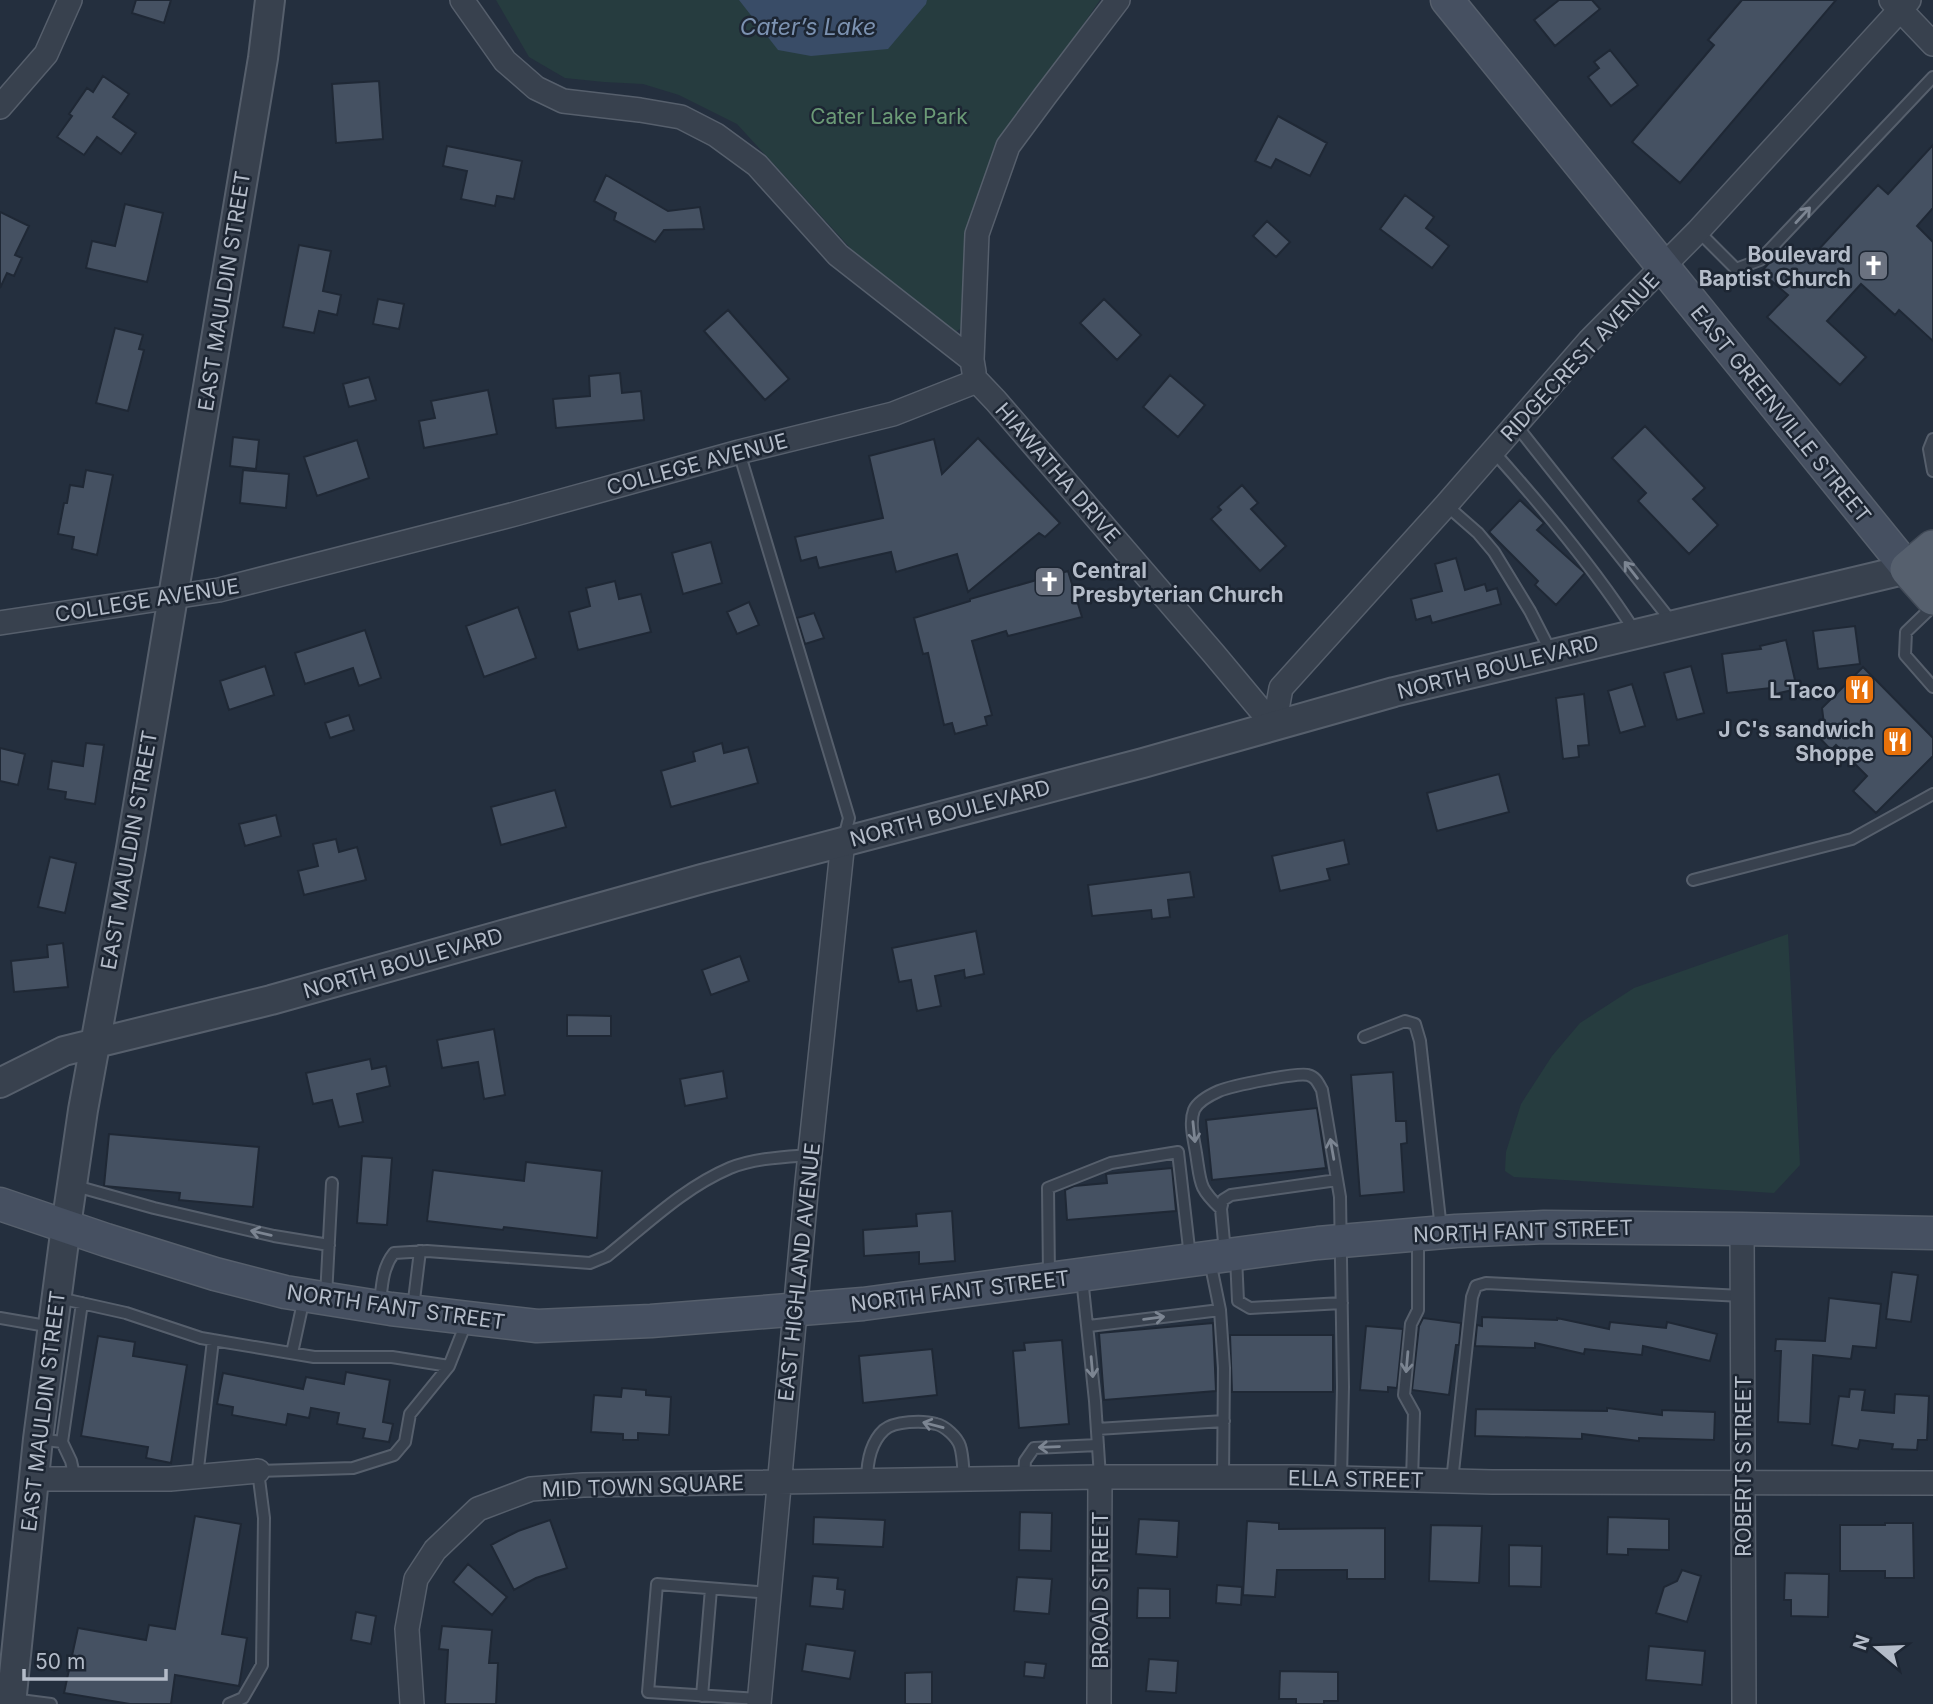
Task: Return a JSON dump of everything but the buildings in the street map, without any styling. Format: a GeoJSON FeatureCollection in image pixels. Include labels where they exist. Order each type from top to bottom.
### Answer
{"type":"FeatureCollection","features":[{"type":"Feature","properties":{"kind":"main road","name":"EAST GREENVILLE STREET"},"geometry":{"type":"LineString","coordinates":[[1447,0],[1662,267],[1920,559],[1933,597]]}},
{"type":"Feature","properties":{"kind":"main road","name":"NORTH FANT STREET"},"geometry":{"type":"LineString","coordinates":[[0,1204],[215,1274],[285,1293],[537,1326],[651,1321],[863,1304],[1341,1241],[1430,1233],[1544,1227],[1933,1233]]}},
{"type":"Feature","properties":{"kind":"street"},"geometry":{"type":"LineString","coordinates":[[0,107],[46,54],[70,0]]}},
{"type":"Feature","properties":{"kind":"street","name":"EAST MAULDIN STREET"},"geometry":{"type":"LineString","coordinates":[[11,1702],[8,1666],[34,1479],[50,1441],[53,1327],[70,1300],[66,1226],[72,1185],[261,72],[270,0]]}},
{"type":"Feature","properties":{"kind":"street","name":"HIAWATHA DRIVE"},"geometry":{"type":"LineString","coordinates":[[462,0],[505,61],[536,88],[563,102],[681,117],[716,135],[757,165],[838,255],[974,371],[1004,410],[1274,726]]}},
{"type":"Feature","properties":{"kind":"street"},"geometry":{"type":"LineString","coordinates":[[974,371],[977,234],[1009,146],[1118,0]]}},
{"type":"Feature","properties":{"kind":"street"},"geometry":{"type":"LineString","coordinates":[[1900,3],[1933,44]]}},
{"type":"Feature","properties":{"kind":"street","name":"RIDGECREST AVENUE"},"geometry":{"type":"LineString","coordinates":[[1274,726],[1281,688],[1589,341],[1698,231],[1900,3]]}},
{"type":"Feature","properties":{"kind":"street","name":"COLLEGE AVENUE"},"geometry":{"type":"LineString","coordinates":[[0,623],[219,590],[287,573],[739,452],[893,414],[974,371]]}},
{"type":"Feature","properties":{"kind":"street","name":"NORTH BOULEVARD"},"geometry":{"type":"LineString","coordinates":[[0,1083],[64,1051],[271,1000],[702,879],[1143,763],[1394,692],[1674,624],[1920,559]]}},
{"type":"Feature","properties":{"kind":"street","name":"EAST HIGHLAND AVENUE"},"geometry":{"type":"LineString","coordinates":[[759,1702],[810,1155],[843,841]]}},
{"type":"Feature","properties":{"kind":"street","name":"ROBERTS STREET"},"geometry":{"type":"LineString","coordinates":[[1742,1229],[1744,1704]]}},
{"type":"Feature","properties":{"kind":"street"},"geometry":{"type":"LineString","coordinates":[[34,1479],[170,1479],[258,1471]]}},
{"type":"Feature","properties":{"kind":"street","name":"BROAD STREET"},"geometry":{"type":"LineString","coordinates":[[1099,1704],[1100,1477]]}},
{"type":"Feature","properties":{"kind":"street","name":"ELLA STREET"},"geometry":{"type":"LineString","coordinates":[[779,1482],[1223,1477],[1933,1483]]}},
{"type":"Feature","properties":{"kind":"street","name":"MID TOWN SQUARE"},"geometry":{"type":"LineString","coordinates":[[412,1704],[407,1629],[416,1579],[435,1550],[478,1509],[531,1489],[583,1485],[779,1482]]}},
{"type":"Feature","properties":{"kind":"lane"},"geometry":{"type":"LineString","coordinates":[[1698,231],[1736,269],[1760,260],[1933,77]]}},
{"type":"Feature","properties":{"kind":"lane"},"geometry":{"type":"LineString","coordinates":[[1516,425],[1674,624]]}},
{"type":"Feature","properties":{"kind":"lane"},"geometry":{"type":"LineString","coordinates":[[1933,439],[1929,449],[1933,471]]}},
{"type":"Feature","properties":{"kind":"lane"},"geometry":{"type":"LineString","coordinates":[[1493,451],[1547,513],[1636,633]]}},
{"type":"Feature","properties":{"kind":"lane"},"geometry":{"type":"LineString","coordinates":[[739,452],[849,818],[843,841]]}},
{"type":"Feature","properties":{"kind":"lane"},"geometry":{"type":"LineString","coordinates":[[1446,505],[1478,533],[1494,552],[1552,653]]}},
{"type":"Feature","properties":{"kind":"lane"},"geometry":{"type":"LineString","coordinates":[[1933,606],[1906,632],[1905,655],[1933,687]]}},
{"type":"Feature","properties":{"kind":"lane"},"geometry":{"type":"LineString","coordinates":[[1693,880],[1852,839],[1933,794]]}},
{"type":"Feature","properties":{"kind":"lane"},"geometry":{"type":"LineString","coordinates":[[1364,1037],[1405,1021],[1415,1024],[1420,1041],[1430,1233],[1418,1310],[1411,1324],[1404,1395],[1414,1413],[1412,1480]]}},
{"type":"Feature","properties":{"kind":"lane"},"geometry":{"type":"LineString","coordinates":[[1221,1209],[1206,1194],[1201,1184],[1192,1124],[1194,1111],[1199,1103],[1220,1091],[1292,1074],[1305,1073],[1314,1077],[1322,1090],[1340,1197],[1343,1387],[1341,1478]]}},
{"type":"Feature","properties":{"kind":"lane"},"geometry":{"type":"LineString","coordinates":[[1049,1279],[1048,1188],[1111,1163],[1178,1152],[1215,1257],[1238,1301],[1251,1308],[1342,1303]]}},
{"type":"Feature","properties":{"kind":"lane"},"geometry":{"type":"LineString","coordinates":[[380,1307],[387,1262],[394,1253],[420,1251],[590,1263],[607,1256],[690,1189],[732,1167],[774,1157],[810,1155]]}},
{"type":"Feature","properties":{"kind":"lane"},"geometry":{"type":"LineString","coordinates":[[1223,1477],[1224,1368],[1215,1257],[1223,1200],[1231,1195],[1337,1180]]}},
{"type":"Feature","properties":{"kind":"lane"},"geometry":{"type":"LineString","coordinates":[[292,1353],[315,1297],[328,1245],[332,1183]]}},
{"type":"Feature","properties":{"kind":"lane"},"geometry":{"type":"LineString","coordinates":[[72,1185],[154,1208],[274,1236],[328,1245]]}},
{"type":"Feature","properties":{"kind":"lane"},"geometry":{"type":"LineString","coordinates":[[412,1311],[420,1251]]}},
{"type":"Feature","properties":{"kind":"lane"},"geometry":{"type":"LineString","coordinates":[[1082,1275],[1100,1477]]}},
{"type":"Feature","properties":{"kind":"lane"},"geometry":{"type":"LineString","coordinates":[[1452,1481],[1472,1297],[1476,1286],[1486,1283],[1742,1296]]}},
{"type":"Feature","properties":{"kind":"lane"},"geometry":{"type":"LineString","coordinates":[[75,1479],[71,1461],[50,1441],[70,1300],[126,1313],[201,1338],[314,1357],[392,1357],[449,1366]]}},
{"type":"Feature","properties":{"kind":"lane"},"geometry":{"type":"LineString","coordinates":[[1088,1326],[1220,1310]]}},
{"type":"Feature","properties":{"kind":"lane"},"geometry":{"type":"LineString","coordinates":[[0,1318],[53,1327]]}},
{"type":"Feature","properties":{"kind":"lane"},"geometry":{"type":"LineString","coordinates":[[229,1704],[243,1698],[262,1665],[264,1518],[258,1471],[354,1468],[394,1455],[405,1442],[410,1414],[449,1366],[468,1318]]}},
{"type":"Feature","properties":{"kind":"lane"},"geometry":{"type":"LineString","coordinates":[[197,1477],[213,1340]]}},
{"type":"Feature","properties":{"kind":"lane"},"geometry":{"type":"LineString","coordinates":[[1097,1429],[1224,1421]]}},
{"type":"Feature","properties":{"kind":"lane"},"geometry":{"type":"LineString","coordinates":[[867,1481],[867,1463],[872,1448],[884,1430],[902,1422],[938,1424],[948,1431],[960,1444],[964,1478]]}},
{"type":"Feature","properties":{"kind":"lane"},"geometry":{"type":"LineString","coordinates":[[1024,1478],[1025,1461],[1034,1448],[1098,1445]]}},
{"type":"Feature","properties":{"kind":"lane"},"geometry":{"type":"LineString","coordinates":[[759,1702],[648,1692],[657,1584],[769,1593]]}},
{"type":"Feature","properties":{"kind":"lane"},"geometry":{"type":"LineString","coordinates":[[702,1696],[711,1589]]}},
{"type":"Feature","properties":{"kind":"lane"},"geometry":{"type":"LineString","coordinates":[[11,1702],[51,1704]]}},
{"type":"Feature","properties":{"kind":"green space","name":"Cater Lake Park"},"geometry":{"type":"Polygon","coordinates":[[[496,0],[1100,0],[1016,122],[965,326],[952,334],[864,263],[737,124],[679,95],[643,84],[565,78],[529,57],[496,0]]]}},
{"type":"Feature","properties":{"kind":"green space"},"geometry":{"type":"Polygon","coordinates":[[[1788,934],[1800,1165],[1774,1193],[1514,1177],[1505,1171],[1506,1152],[1521,1104],[1552,1056],[1580,1023],[1634,988],[1788,934]]]}},
{"type":"Feature","properties":{"kind":"water","name":"Cater’s Lake"},"geometry":{"type":"Polygon","coordinates":[[[739,0],[927,0],[888,49],[811,56],[778,50],[739,0]]]}},
{"type":"Feature","properties":{"kind":"place","name":"Boulevard Baptist Church"},"geometry":{"type":"Point","coordinates":[1874,266]}},
{"type":"Feature","properties":{"kind":"place","name":"Central Presbyterian Church"},"geometry":{"type":"Point","coordinates":[1049,582]}},
{"type":"Feature","properties":{"kind":"place","name":"L Taco"},"geometry":{"type":"Point","coordinates":[1859,690]}},
{"type":"Feature","properties":{"kind":"place","name":"J C's sandwich Shoppe"},"geometry":{"type":"Point","coordinates":[1897,741]}}]}
